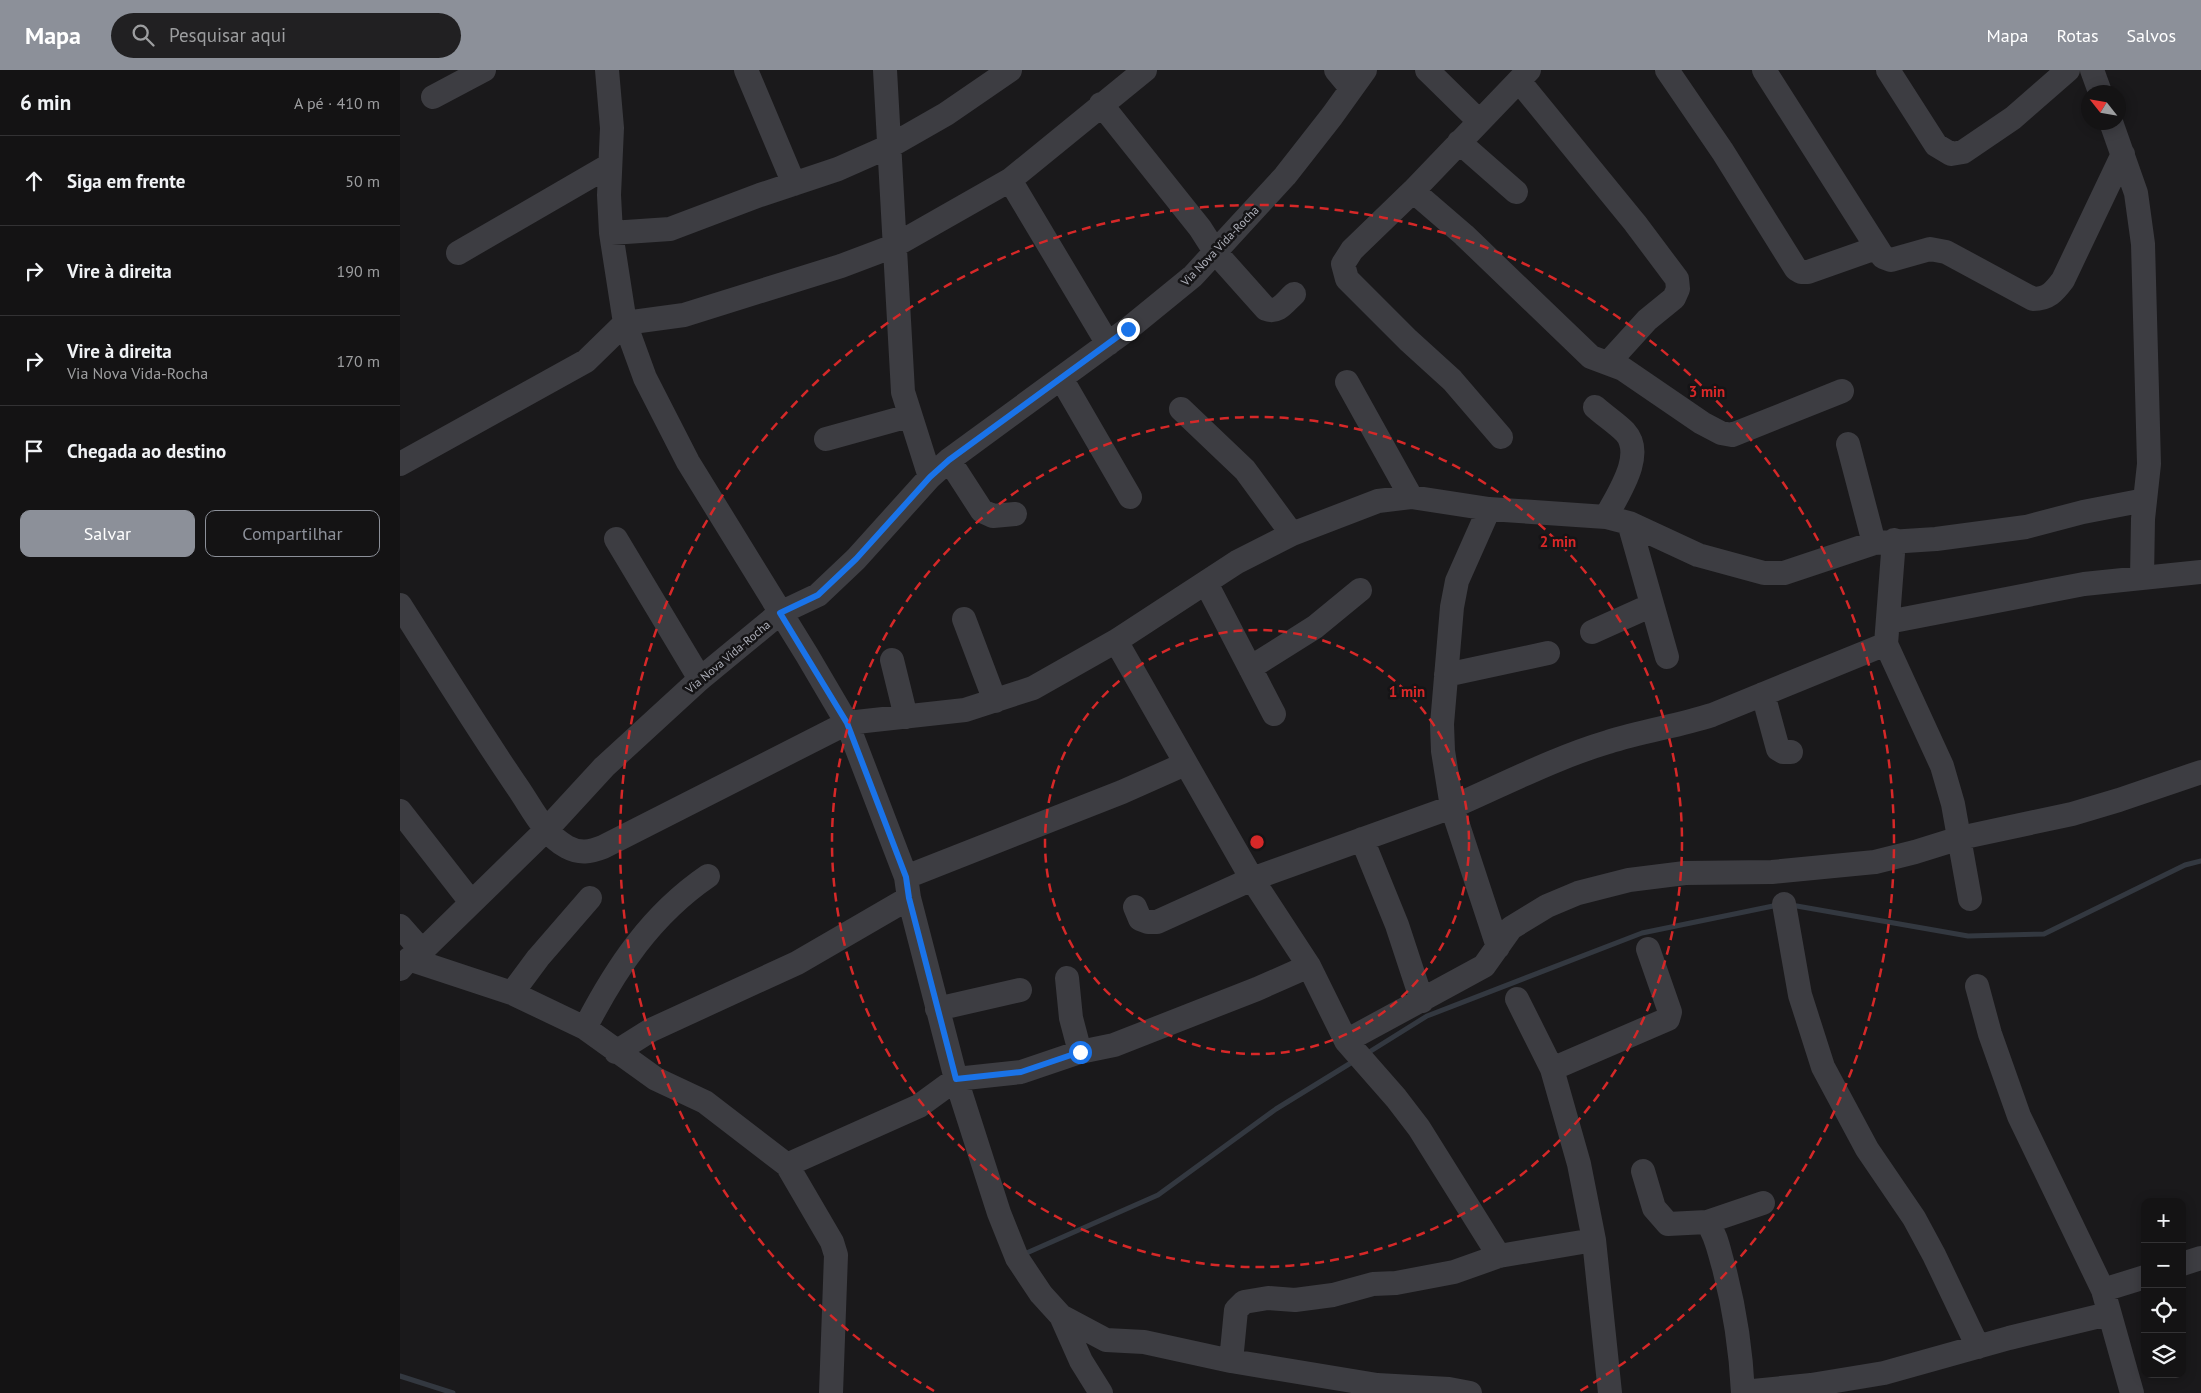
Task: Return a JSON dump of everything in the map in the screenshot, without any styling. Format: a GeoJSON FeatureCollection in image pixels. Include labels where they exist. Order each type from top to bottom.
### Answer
{"type":"FeatureCollection","features":[{"type":"Feature","properties":{"kind":"street"},"geometry":{"type":"LineString","coordinates":[[433,97],[484,70]]}},
{"type":"Feature","properties":{"kind":"street"},"geometry":{"type":"LineString","coordinates":[[607,70],[612,128],[610,165],[611,233],[625,324],[645,378],[688,462],[847,723],[908,887],[956,1079],[999,1213],[1017,1258],[1041,1294],[1061,1316],[1081,1361],[1101,1393]]}},
{"type":"Feature","properties":{"kind":"street"},"geometry":{"type":"LineString","coordinates":[[746,70],[794,184]]}},
{"type":"Feature","properties":{"kind":"street"},"geometry":{"type":"LineString","coordinates":[[885,70],[903,392],[909,416],[930,477]]}},
{"type":"Feature","properties":{"kind":"street"},"geometry":{"type":"LineString","coordinates":[[611,233],[670,229],[838,169],[890,146],[946,114],[1010,70]]}},
{"type":"Feature","properties":{"kind":"street"},"geometry":{"type":"LineString","coordinates":[[400,464],[586,361],[625,324],[684,315],[841,266],[894,246],[1010,180],[1145,70]]}},
{"type":"Feature","properties":{"kind":"street"},"geometry":{"type":"LineString","coordinates":[[1336,70],[1358,79]]}},
{"type":"Feature","properties":{"kind":"street"},"geometry":{"type":"LineString","coordinates":[[1427,70],[1479,120]]}},
{"type":"Feature","properties":{"kind":"street"},"geometry":{"type":"LineString","coordinates":[[1667,70],[1723,152],[1796,269],[1801,272],[1808,272],[1876,248]]}},
{"type":"Feature","properties":{"kind":"street"},"geometry":{"type":"LineString","coordinates":[[1764,70],[1883,257],[1891,260],[1930,249],[1946,252],[2024,296],[2033,299],[2042,299],[2051,295],[2063,280],[2123,154]]}},
{"type":"Feature","properties":{"kind":"street"},"geometry":{"type":"LineString","coordinates":[[1888,70],[1936,145],[1950,154],[1963,152],[2013,118],[2068,70]]}},
{"type":"Feature","properties":{"kind":"street"},"geometry":{"type":"LineString","coordinates":[[2092,70],[2097,85]]}},
{"type":"Feature","properties":{"kind":"street"},"geometry":{"type":"LineString","coordinates":[[1501,437],[1452,380],[1408,340],[1347,278],[1343,264],[1352,250],[1413,191],[1524,75],[1677,279],[1678,289],[1674,298],[1648,320],[1608,363]]}},
{"type":"Feature","properties":{"kind":"street","name":"Via Nova Vida-Rocha"},"geometry":{"type":"LineString","coordinates":[[410,959],[546,830],[604,767],[700,679],[780,613],[818,595],[856,559],[930,477],[949,460],[1108,344],[1174,293],[1216,253],[1285,176],[1358,79]]}},
{"type":"Feature","properties":{"kind":"street"},"geometry":{"type":"LineString","coordinates":[[1101,104],[1200,228],[1216,253],[1266,308],[1271,311],[1277,310],[1294,294]]}},
{"type":"Feature","properties":{"kind":"street"},"geometry":{"type":"LineString","coordinates":[[2114,130],[2136,193],[2143,244],[2149,464],[2143,519],[2142,578]]}},
{"type":"Feature","properties":{"kind":"street"},"geometry":{"type":"LineString","coordinates":[[1459,142],[1516,192]]}},
{"type":"Feature","properties":{"kind":"street"},"geometry":{"type":"LineString","coordinates":[[458,253],[610,165]]}},
{"type":"Feature","properties":{"kind":"street"},"geometry":{"type":"LineString","coordinates":[[1010,180],[1108,344]]}},
{"type":"Feature","properties":{"kind":"street"},"geometry":{"type":"LineString","coordinates":[[1413,191],[1464,235],[1592,357],[1623,369],[1702,423],[1721,433],[1732,435],[1842,391]]}},
{"type":"Feature","properties":{"kind":"street"},"geometry":{"type":"LineString","coordinates":[[1061,378],[1130,497]]}},
{"type":"Feature","properties":{"kind":"street"},"geometry":{"type":"LineString","coordinates":[[1347,382],[1410,497]]}},
{"type":"Feature","properties":{"kind":"street"},"geometry":{"type":"LineString","coordinates":[[1595,407],[1626,434],[1633,452],[1633,462],[1617,520],[1652,605],[1667,657]]}},
{"type":"Feature","properties":{"kind":"street"},"geometry":{"type":"LineString","coordinates":[[1181,409],[1245,470],[1292,534]]}},
{"type":"Feature","properties":{"kind":"street"},"geometry":{"type":"LineString","coordinates":[[826,438],[909,416]]}},
{"type":"Feature","properties":{"kind":"street"},"geometry":{"type":"LineString","coordinates":[[1848,444],[1884,542],[1887,633],[1942,766],[1953,804],[1970,899]]}},
{"type":"Feature","properties":{"kind":"street"},"geometry":{"type":"LineString","coordinates":[[949,460],[982,511],[993,516],[1015,514]]}},
{"type":"Feature","properties":{"kind":"street"},"geometry":{"type":"LineString","coordinates":[[400,605],[483,737],[546,830],[566,847],[578,852],[589,852],[603,847],[847,723],[965,710],[1033,688],[1116,641],[1237,562],[1292,534],[1378,501],[1410,497],[1489,509],[1617,520],[1698,554],[1764,573],[1784,573],[1884,542],[1936,539],[2026,528],[2083,512],[2145,500]]}},
{"type":"Feature","properties":{"kind":"street"},"geometry":{"type":"LineString","coordinates":[[1489,509],[1457,582],[1452,607],[1442,724],[1452,807],[1498,947]]}},
{"type":"Feature","properties":{"kind":"street"},"geometry":{"type":"LineString","coordinates":[[616,539],[700,679]]}},
{"type":"Feature","properties":{"kind":"street"},"geometry":{"type":"LineString","coordinates":[[1135,907],[1140,919],[1148,922],[1157,922],[1252,879],[1452,807],[1582,751],[1609,741],[1690,722],[1764,694],[1887,633],[2084,584],[2201,572]]}},
{"type":"Feature","properties":{"kind":"street"},"geometry":{"type":"LineString","coordinates":[[1206,583],[1274,714]]}},
{"type":"Feature","properties":{"kind":"street"},"geometry":{"type":"LineString","coordinates":[[1250,668],[1315,626],[1360,590]]}},
{"type":"Feature","properties":{"kind":"street"},"geometry":{"type":"LineString","coordinates":[[1592,632],[1652,605]]}},
{"type":"Feature","properties":{"kind":"street"},"geometry":{"type":"LineString","coordinates":[[964,619],[995,701]]}},
{"type":"Feature","properties":{"kind":"street"},"geometry":{"type":"LineString","coordinates":[[1116,641],[1252,879],[1309,966],[1346,1040],[1396,1098],[1418,1128],[1499,1256]]}},
{"type":"Feature","properties":{"kind":"street"},"geometry":{"type":"LineString","coordinates":[[1446,675],[1548,653]]}},
{"type":"Feature","properties":{"kind":"street"},"geometry":{"type":"LineString","coordinates":[[892,660],[906,717]]}},
{"type":"Feature","properties":{"kind":"street"},"geometry":{"type":"LineString","coordinates":[[1764,694],[1778,749],[1791,752]]}},
{"type":"Feature","properties":{"kind":"street"},"geometry":{"type":"LineString","coordinates":[[616,1052],[651,1030],[797,963],[908,887],[1185,764]]}},
{"type":"Feature","properties":{"kind":"street"},"geometry":{"type":"LineString","coordinates":[[1346,1040],[1422,1001],[1484,966],[1511,928],[1548,906],[1578,893],[1629,880],[1685,873],[1772,872],[1875,862],[1960,838],[2072,814],[2201,772]]}},
{"type":"Feature","properties":{"kind":"street"},"geometry":{"type":"LineString","coordinates":[[400,811],[471,902]]}},
{"type":"Feature","properties":{"kind":"street"},"geometry":{"type":"LineString","coordinates":[[1362,840],[1398,925],[1422,1001]]}},
{"type":"Feature","properties":{"kind":"street"},"geometry":{"type":"LineString","coordinates":[[585,1028],[616,970],[659,917],[708,876]]}},
{"type":"Feature","properties":{"kind":"street"},"geometry":{"type":"LineString","coordinates":[[512,993],[538,958],[590,898]]}},
{"type":"Feature","properties":{"kind":"street"},"geometry":{"type":"LineString","coordinates":[[1784,904],[1800,995],[1823,1067],[1867,1149],[1914,1218],[1978,1347]]}},
{"type":"Feature","properties":{"kind":"street"},"geometry":{"type":"LineString","coordinates":[[400,926],[410,959],[512,993],[585,1028],[656,1079],[705,1102],[787,1165],[832,1242],[836,1255],[831,1393]]}},
{"type":"Feature","properties":{"kind":"street"},"geometry":{"type":"LineString","coordinates":[[1552,1069],[1668,1019],[1670,1012],[1648,950]]}},
{"type":"Feature","properties":{"kind":"street"},"geometry":{"type":"LineString","coordinates":[[787,1165],[919,1106],[956,1079],[1021,1072],[1080,1052],[1114,1045],[1309,966]]}},
{"type":"Feature","properties":{"kind":"street"},"geometry":{"type":"LineString","coordinates":[[1067,978],[1071,1018],[1080,1052]]}},
{"type":"Feature","properties":{"kind":"street"},"geometry":{"type":"LineString","coordinates":[[1977,986],[1992,1043],[2019,1116],[2103,1290],[2108,1314],[2132,1393]]}},
{"type":"Feature","properties":{"kind":"street"},"geometry":{"type":"LineString","coordinates":[[937,1009],[1020,990]]}},
{"type":"Feature","properties":{"kind":"street"},"geometry":{"type":"LineString","coordinates":[[1517,999],[1552,1069],[1579,1164],[1594,1240],[1610,1393]]}},
{"type":"Feature","properties":{"kind":"street"},"geometry":{"type":"LineString","coordinates":[[1643,1171],[1654,1208],[1668,1224],[1707,1222],[1763,1203]]}},
{"type":"Feature","properties":{"kind":"street"},"geometry":{"type":"LineString","coordinates":[[1707,1222],[1715,1233],[1735,1311],[1740,1343],[1743,1393],[1811,1385],[1884,1373],[2108,1314]]}},
{"type":"Feature","properties":{"kind":"street"},"geometry":{"type":"LineString","coordinates":[[1231,1362],[1236,1310],[1244,1302],[1268,1298],[1295,1300],[1333,1295],[1373,1284],[1396,1283],[1454,1272],[1499,1256],[1594,1240]]}},
{"type":"Feature","properties":{"kind":"street"},"geometry":{"type":"LineString","coordinates":[[2186,1263],[2201,1258]]}},
{"type":"Feature","properties":{"kind":"street"},"geometry":{"type":"LineString","coordinates":[[2103,1290],[2141,1278]]}},
{"type":"Feature","properties":{"kind":"street"},"geometry":{"type":"LineString","coordinates":[[1061,1316],[1106,1340],[1144,1342],[1231,1362],[1377,1389],[1449,1390],[1470,1393]]}},
{"type":"Feature","properties":{"kind":"waterway"},"geometry":{"type":"LineString","coordinates":[[1791,905],[1968,936],[2044,934],[2185,865],[2201,861]]}},
{"type":"Feature","properties":{"kind":"waterway"},"geometry":{"type":"LineString","coordinates":[[1366,1054],[1427,1016],[1642,933],[1778,905]]}},
{"type":"Feature","properties":{"kind":"waterway"},"geometry":{"type":"LineString","coordinates":[[1022,1255],[1158,1195],[1276,1109],[1354,1061]]}},
{"type":"Feature","properties":{"kind":"waterway"},"geometry":{"type":"LineString","coordinates":[[400,1376],[453,1393]]}},
{"type":"Feature","properties":{"kind":"route"},"geometry":{"type":"LineString","coordinates":[[1080,1052],[1021,1072],[956,1079],[909,898],[906,877],[847,723],[780,613],[818,595],[856,559],[930,477],[949,460],[1128,329]]}}]}
